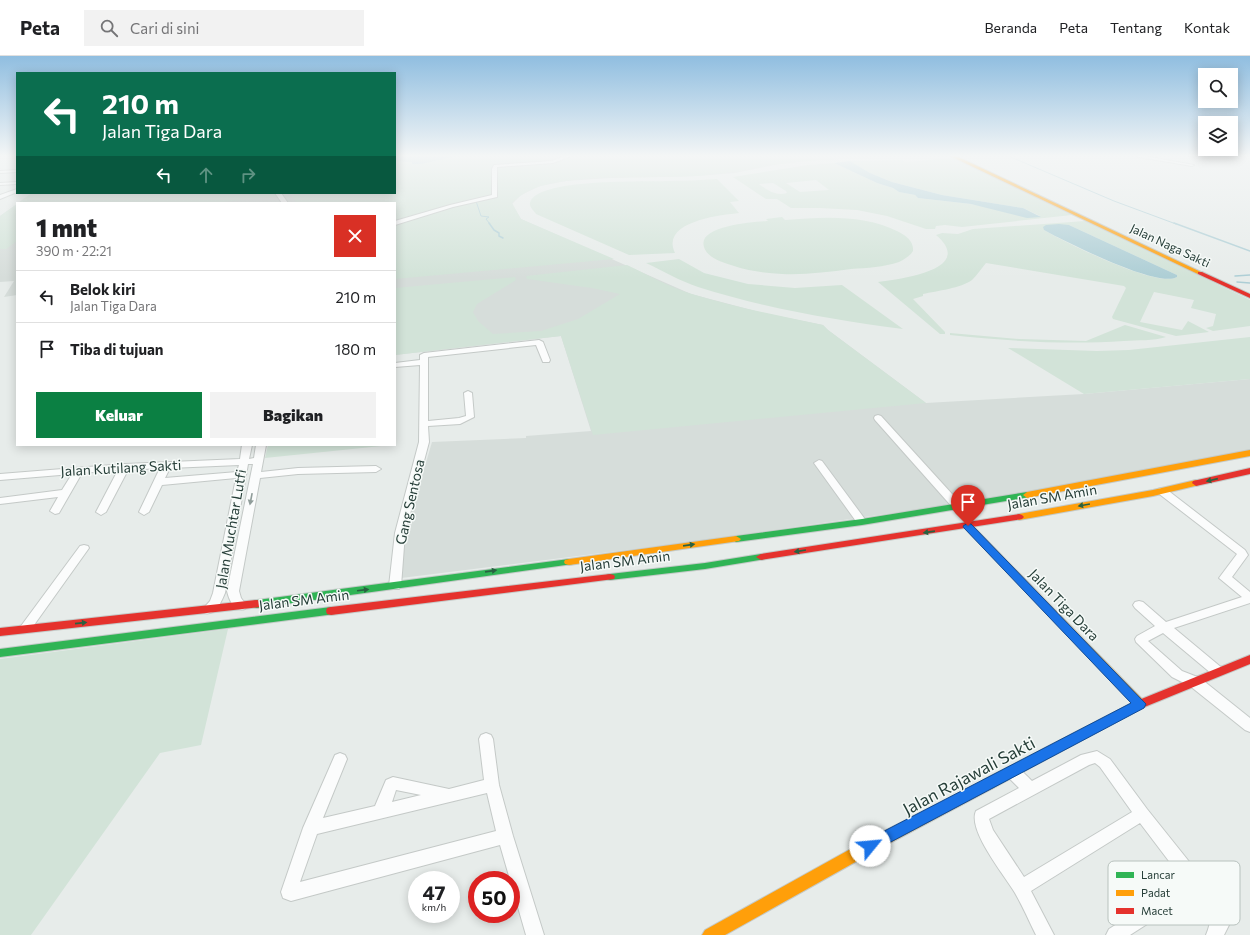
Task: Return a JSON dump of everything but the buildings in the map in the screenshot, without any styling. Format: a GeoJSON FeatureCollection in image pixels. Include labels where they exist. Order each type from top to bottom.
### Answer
{"type":"FeatureCollection","features":[{"type":"Feature","properties":{"kind":"main road","name":"Jalan Naga Sakti"},"geometry":{"type":"LineString","coordinates":[[1039,196],[1250,296]]}},
{"type":"Feature","properties":{"kind":"main road","name":"Jalan Naga Sakti"},"geometry":{"type":"LineString","coordinates":[[1047,196],[1250,290]]}},
{"type":"Feature","properties":{"kind":"main road","name":"Jalan SM Amin"},"geometry":{"type":"LineString","coordinates":[[0,653],[52,636],[208,610],[862,522],[1130,477],[1250,453]]}},
{"type":"Feature","properties":{"kind":"main road","name":"Jalan SM Amin"},"geometry":{"type":"LineString","coordinates":[[0,632],[25,629],[52,636],[440,597],[705,566],[968,526],[1158,492],[1250,471]]}},
{"type":"Feature","properties":{"kind":"main road"},"geometry":{"type":"LineString","coordinates":[[1130,477],[1158,492]]}},
{"type":"Feature","properties":{"kind":"main road","name":"Jalan Tiga Dara"},"geometry":{"type":"LineString","coordinates":[[968,526],[1140,704]]}},
{"type":"Feature","properties":{"kind":"main road","name":"Jalan Rajawali Sakti"},"geometry":{"type":"LineString","coordinates":[[710,935],[870,846],[1140,704],[1195,682],[1217,671],[1250,659]]}},
{"type":"Feature","properties":{"kind":"street"},"geometry":{"type":"LineString","coordinates":[[396,223],[452,206],[495,196]]}},
{"type":"Feature","properties":{"kind":"street"},"geometry":{"type":"LineString","coordinates":[[396,365],[424,362],[424,355],[539,342],[546,360]]}},
{"type":"Feature","properties":{"kind":"street","name":"Gang Sentosa"},"geometry":{"type":"LineString","coordinates":[[395,586],[400,532],[424,442],[424,362]]}},
{"type":"Feature","properties":{"kind":"street"},"geometry":{"type":"LineString","coordinates":[[425,424],[460,421],[470,417],[468,393]]}},
{"type":"Feature","properties":{"kind":"street"},"geometry":{"type":"LineString","coordinates":[[878,418],[958,507]]}},
{"type":"Feature","properties":{"kind":"street","name":"Jalan Muchtar Lutfi"},"geometry":{"type":"LineString","coordinates":[[208,610],[215,603],[219,593],[240,475],[247,446]]}},
{"type":"Feature","properties":{"kind":"street","name":"Jalan Muchtar Lutfi"},"geometry":{"type":"LineString","coordinates":[[241,606],[235,598],[233,591],[261,446]]}},
{"type":"Feature","properties":{"kind":"street","name":"Jalan Kutilang Sakti"},"geometry":{"type":"LineString","coordinates":[[0,477],[126,467],[258,461]]}},
{"type":"Feature","properties":{"kind":"street"},"geometry":{"type":"LineString","coordinates":[[819,463],[862,522]]}},
{"type":"Feature","properties":{"kind":"street"},"geometry":{"type":"LineString","coordinates":[[144,512],[166,466]]}},
{"type":"Feature","properties":{"kind":"street"},"geometry":{"type":"LineString","coordinates":[[101,512],[126,467]]}},
{"type":"Feature","properties":{"kind":"street"},"geometry":{"type":"LineString","coordinates":[[256,475],[298,471],[376,469]]}},
{"type":"Feature","properties":{"kind":"street"},"geometry":{"type":"LineString","coordinates":[[55,511],[79,470]]}},
{"type":"Feature","properties":{"kind":"street"},"geometry":{"type":"LineString","coordinates":[[158,482],[240,475]]}},
{"type":"Feature","properties":{"kind":"street"},"geometry":{"type":"LineString","coordinates":[[1158,492],[1241,552],[1243,555],[1225,578],[1250,598]]}},
{"type":"Feature","properties":{"kind":"street"},"geometry":{"type":"LineString","coordinates":[[0,502],[65,493]]}},
{"type":"Feature","properties":{"kind":"street"},"geometry":{"type":"LineString","coordinates":[[25,629],[84,548]]}},
{"type":"Feature","properties":{"kind":"street"},"geometry":{"type":"LineString","coordinates":[[1250,598],[1164,628],[1142,638],[1142,642],[1177,674],[1195,682],[1250,726]]}},
{"type":"Feature","properties":{"kind":"street"},"geometry":{"type":"LineString","coordinates":[[1139,605],[1164,628],[1217,671]]}},
{"type":"Feature","properties":{"kind":"street"},"geometry":{"type":"LineString","coordinates":[[486,739],[492,785],[505,836],[535,935]]}},
{"type":"Feature","properties":{"kind":"street"},"geometry":{"type":"LineString","coordinates":[[1045,935],[1021,888],[987,835],[981,816],[1086,759],[1097,757],[1105,763],[1179,861]]}},
{"type":"Feature","properties":{"kind":"street"},"geometry":{"type":"LineString","coordinates":[[340,759],[311,828],[289,892],[291,893],[505,836]]}},
{"type":"Feature","properties":{"kind":"street"},"geometry":{"type":"LineString","coordinates":[[1012,772],[1031,789]]}},
{"type":"Feature","properties":{"kind":"street"},"geometry":{"type":"LineString","coordinates":[[382,811],[391,785],[393,784],[450,795]]}},
{"type":"Feature","properties":{"kind":"street"},"geometry":{"type":"LineString","coordinates":[[311,828],[492,785]]}},
{"type":"Feature","properties":{"kind":"street"},"geometry":{"type":"LineString","coordinates":[[1021,888],[1142,814]]}},
{"type":"Feature","properties":{"kind":"street"},"geometry":{"type":"LineString","coordinates":[[1115,935],[1131,925]]}},
{"type":"Feature","properties":{"kind":"street"},"geometry":{"type":"LineString","coordinates":[[1215,935],[1220,925]]}},
{"type":"Feature","properties":{"kind":"shaded area"},"geometry":{"type":"Polygon","coordinates":[[[28,196],[520,196],[512,204],[521,219],[691,294],[763,313],[823,325],[926,403],[1084,394],[1250,379],[1250,450],[984,500],[682,543],[401,578],[404,538],[432,442],[526,438],[526,436],[591,431],[561,336],[396,355],[396,202],[19,202],[28,196]]]}},
{"type":"Feature","properties":{"kind":"shaded area"},"geometry":{"type":"Polygon","coordinates":[[[16,205],[16,295],[4,297],[14,281],[0,282],[0,216],[16,205]]]}},
{"type":"Feature","properties":{"kind":"green space"},"geometry":{"type":"Polygon","coordinates":[[[28,196],[278,196],[223,202],[19,202],[28,196]]]}},
{"type":"Feature","properties":{"kind":"green space"},"geometry":{"type":"Polygon","coordinates":[[[292,196],[520,196],[512,203],[521,219],[614,259],[396,279],[396,202],[295,202],[292,196]]]}},
{"type":"Feature","properties":{"kind":"green space"},"geometry":{"type":"Polygon","coordinates":[[[535,196],[734,196],[739,201],[730,202],[739,213],[706,218],[683,227],[676,234],[673,242],[675,253],[629,255],[536,214],[530,203],[535,196]]]}},
{"type":"Feature","properties":{"kind":"green space"},"geometry":{"type":"Polygon","coordinates":[[[762,196],[916,196],[918,198],[971,204],[1040,216],[1023,208],[948,196],[1032,196],[1072,215],[962,227],[945,225],[936,226],[935,229],[926,229],[887,216],[857,210],[791,208],[777,199],[766,199],[762,196]]]}},
{"type":"Feature","properties":{"kind":"green space"},"geometry":{"type":"Polygon","coordinates":[[[16,205],[16,242],[6,249],[0,249],[0,216],[16,205]]]}},
{"type":"Feature","properties":{"kind":"green space"},"geometry":{"type":"Polygon","coordinates":[[[782,217],[785,220],[843,218],[872,222],[886,226],[904,235],[911,242],[913,251],[909,256],[901,261],[887,265],[816,273],[776,274],[757,272],[721,262],[712,257],[704,247],[704,240],[709,234],[718,229],[741,224],[768,221],[766,219],[782,217]]]}},
{"type":"Feature","properties":{"kind":"green space"},"geometry":{"type":"Polygon","coordinates":[[[1085,221],[1250,300],[1250,326],[1213,331],[1206,328],[1213,326],[1216,314],[1191,308],[1194,300],[1154,292],[1140,322],[1182,330],[1188,321],[1209,332],[1176,336],[1113,319],[1112,317],[1126,288],[1124,286],[986,263],[974,278],[967,283],[949,289],[923,294],[923,296],[913,299],[945,332],[945,334],[940,334],[878,282],[916,275],[941,264],[947,257],[946,247],[936,235],[942,233],[958,234],[973,229],[1085,221]],[[1069,225],[1044,230],[1090,253],[1132,271],[1167,279],[1177,277],[1177,275],[1069,225]]]}},
{"type":"Feature","properties":{"kind":"green space"},"geometry":{"type":"Polygon","coordinates":[[[679,259],[704,273],[748,284],[795,288],[842,285],[903,329],[852,322],[748,301],[691,285],[646,263],[679,259]]]}},
{"type":"Feature","properties":{"kind":"green space"},"geometry":{"type":"Polygon","coordinates":[[[627,265],[683,291],[708,299],[823,325],[926,403],[593,435],[561,336],[396,355],[396,288],[515,277],[516,280],[477,304],[473,312],[478,321],[493,334],[541,331],[578,319],[620,294],[592,288],[527,279],[526,276],[627,265]]]}},
{"type":"Feature","properties":{"kind":"green space"},"geometry":{"type":"Polygon","coordinates":[[[1125,325],[1166,337],[1145,340],[1080,343],[1015,341],[950,335],[950,333],[1019,339],[1086,341],[1125,325]]]}},
{"type":"Feature","properties":{"kind":"green space"},"geometry":{"type":"Polygon","coordinates":[[[1250,337],[1250,379],[1084,394],[1008,348],[1097,351],[1129,350],[1250,337]]]}},
{"type":"Feature","properties":{"kind":"green space"},"geometry":{"type":"Polygon","coordinates":[[[268,446],[381,446],[265,458],[268,446]]]}},
{"type":"Feature","properties":{"kind":"green space"},"geometry":{"type":"Polygon","coordinates":[[[228,629],[201,745],[160,753],[31,935],[0,935],[0,659],[228,629]]]}},
{"type":"Feature","properties":{"kind":"water"},"geometry":{"type":"Polygon","coordinates":[[[916,196],[948,196],[1023,208],[1041,217],[1027,218],[971,204],[918,198],[916,196]]]}},
{"type":"Feature","properties":{"kind":"water"},"geometry":{"type":"Polygon","coordinates":[[[1046,225],[1069,225],[1177,275],[1177,277],[1167,279],[1153,277],[1117,264],[1065,241],[1044,230],[1043,227],[1046,225]]]}},
{"type":"Feature","properties":{"kind":"waterway"},"geometry":{"type":"LineString","coordinates":[[1102,196],[1176,224]]}},
{"type":"Feature","properties":{"kind":"waterway"},"geometry":{"type":"LineString","coordinates":[[476,201],[481,216],[489,217],[486,219],[490,224]]}},
{"type":"Feature","properties":{"kind":"waterway"},"geometry":{"type":"LineString","coordinates":[[489,223],[494,230],[499,233],[499,236],[503,238]]}},
{"type":"Feature","properties":{"kind":"waterway"},"geometry":{"type":"LineString","coordinates":[[1174,223],[1250,251]]}},
{"type":"Feature","properties":{"kind":"waterway"},"geometry":{"type":"LineString","coordinates":[[1235,276],[1250,275]]}},
{"type":"Feature","properties":{"kind":"waterway"},"geometry":{"type":"LineString","coordinates":[[1237,282],[1250,283]]}},
{"type":"Feature","properties":{"kind":"traffic: fast"},"geometry":{"type":"LineString","coordinates":[[736,539],[862,522],[1027,495]]}},
{"type":"Feature","properties":{"kind":"traffic: fast"},"geometry":{"type":"LineString","coordinates":[[610,577],[705,566],[761,557]]}},
{"type":"Feature","properties":{"kind":"traffic: fast"},"geometry":{"type":"LineString","coordinates":[[257,604],[569,562]]}},
{"type":"Feature","properties":{"kind":"traffic: fast"},"geometry":{"type":"LineString","coordinates":[[0,653],[331,611]]}},
{"type":"Feature","properties":{"kind":"traffic: fast"},"geometry":{"type":"LineString","coordinates":[[988,784],[1138,705]]}},
{"type":"Feature","properties":{"kind":"traffic: slow"},"geometry":{"type":"LineString","coordinates":[[1037,196],[1200,273]]}},
{"type":"Feature","properties":{"kind":"traffic: slow"},"geometry":{"type":"LineString","coordinates":[[1027,495],[1250,453]]}},
{"type":"Feature","properties":{"kind":"traffic: slow"},"geometry":{"type":"LineString","coordinates":[[1019,517],[1153,493],[1196,483]]}},
{"type":"Feature","properties":{"kind":"traffic: slow"},"geometry":{"type":"LineString","coordinates":[[968,526],[1140,704]]}},
{"type":"Feature","properties":{"kind":"traffic: slow"},"geometry":{"type":"LineString","coordinates":[[569,562],[736,539]]}},
{"type":"Feature","properties":{"kind":"traffic: slow"},"geometry":{"type":"LineString","coordinates":[[710,935],[870,846],[988,784]]}},
{"type":"Feature","properties":{"kind":"traffic: jam"},"geometry":{"type":"LineString","coordinates":[[1200,273],[1250,296]]}},
{"type":"Feature","properties":{"kind":"traffic: jam"},"geometry":{"type":"LineString","coordinates":[[1196,483],[1250,471]]}},
{"type":"Feature","properties":{"kind":"traffic: jam"},"geometry":{"type":"LineString","coordinates":[[761,557],[1019,517]]}},
{"type":"Feature","properties":{"kind":"traffic: jam"},"geometry":{"type":"LineString","coordinates":[[331,611],[610,577]]}},
{"type":"Feature","properties":{"kind":"traffic: jam"},"geometry":{"type":"LineString","coordinates":[[0,632],[257,604]]}},
{"type":"Feature","properties":{"kind":"traffic: jam"},"geometry":{"type":"LineString","coordinates":[[1138,705],[1250,659]]}},
{"type":"Feature","properties":{"kind":"route"},"geometry":{"type":"LineString","coordinates":[[870,846],[1140,704],[968,526]]}}]}
